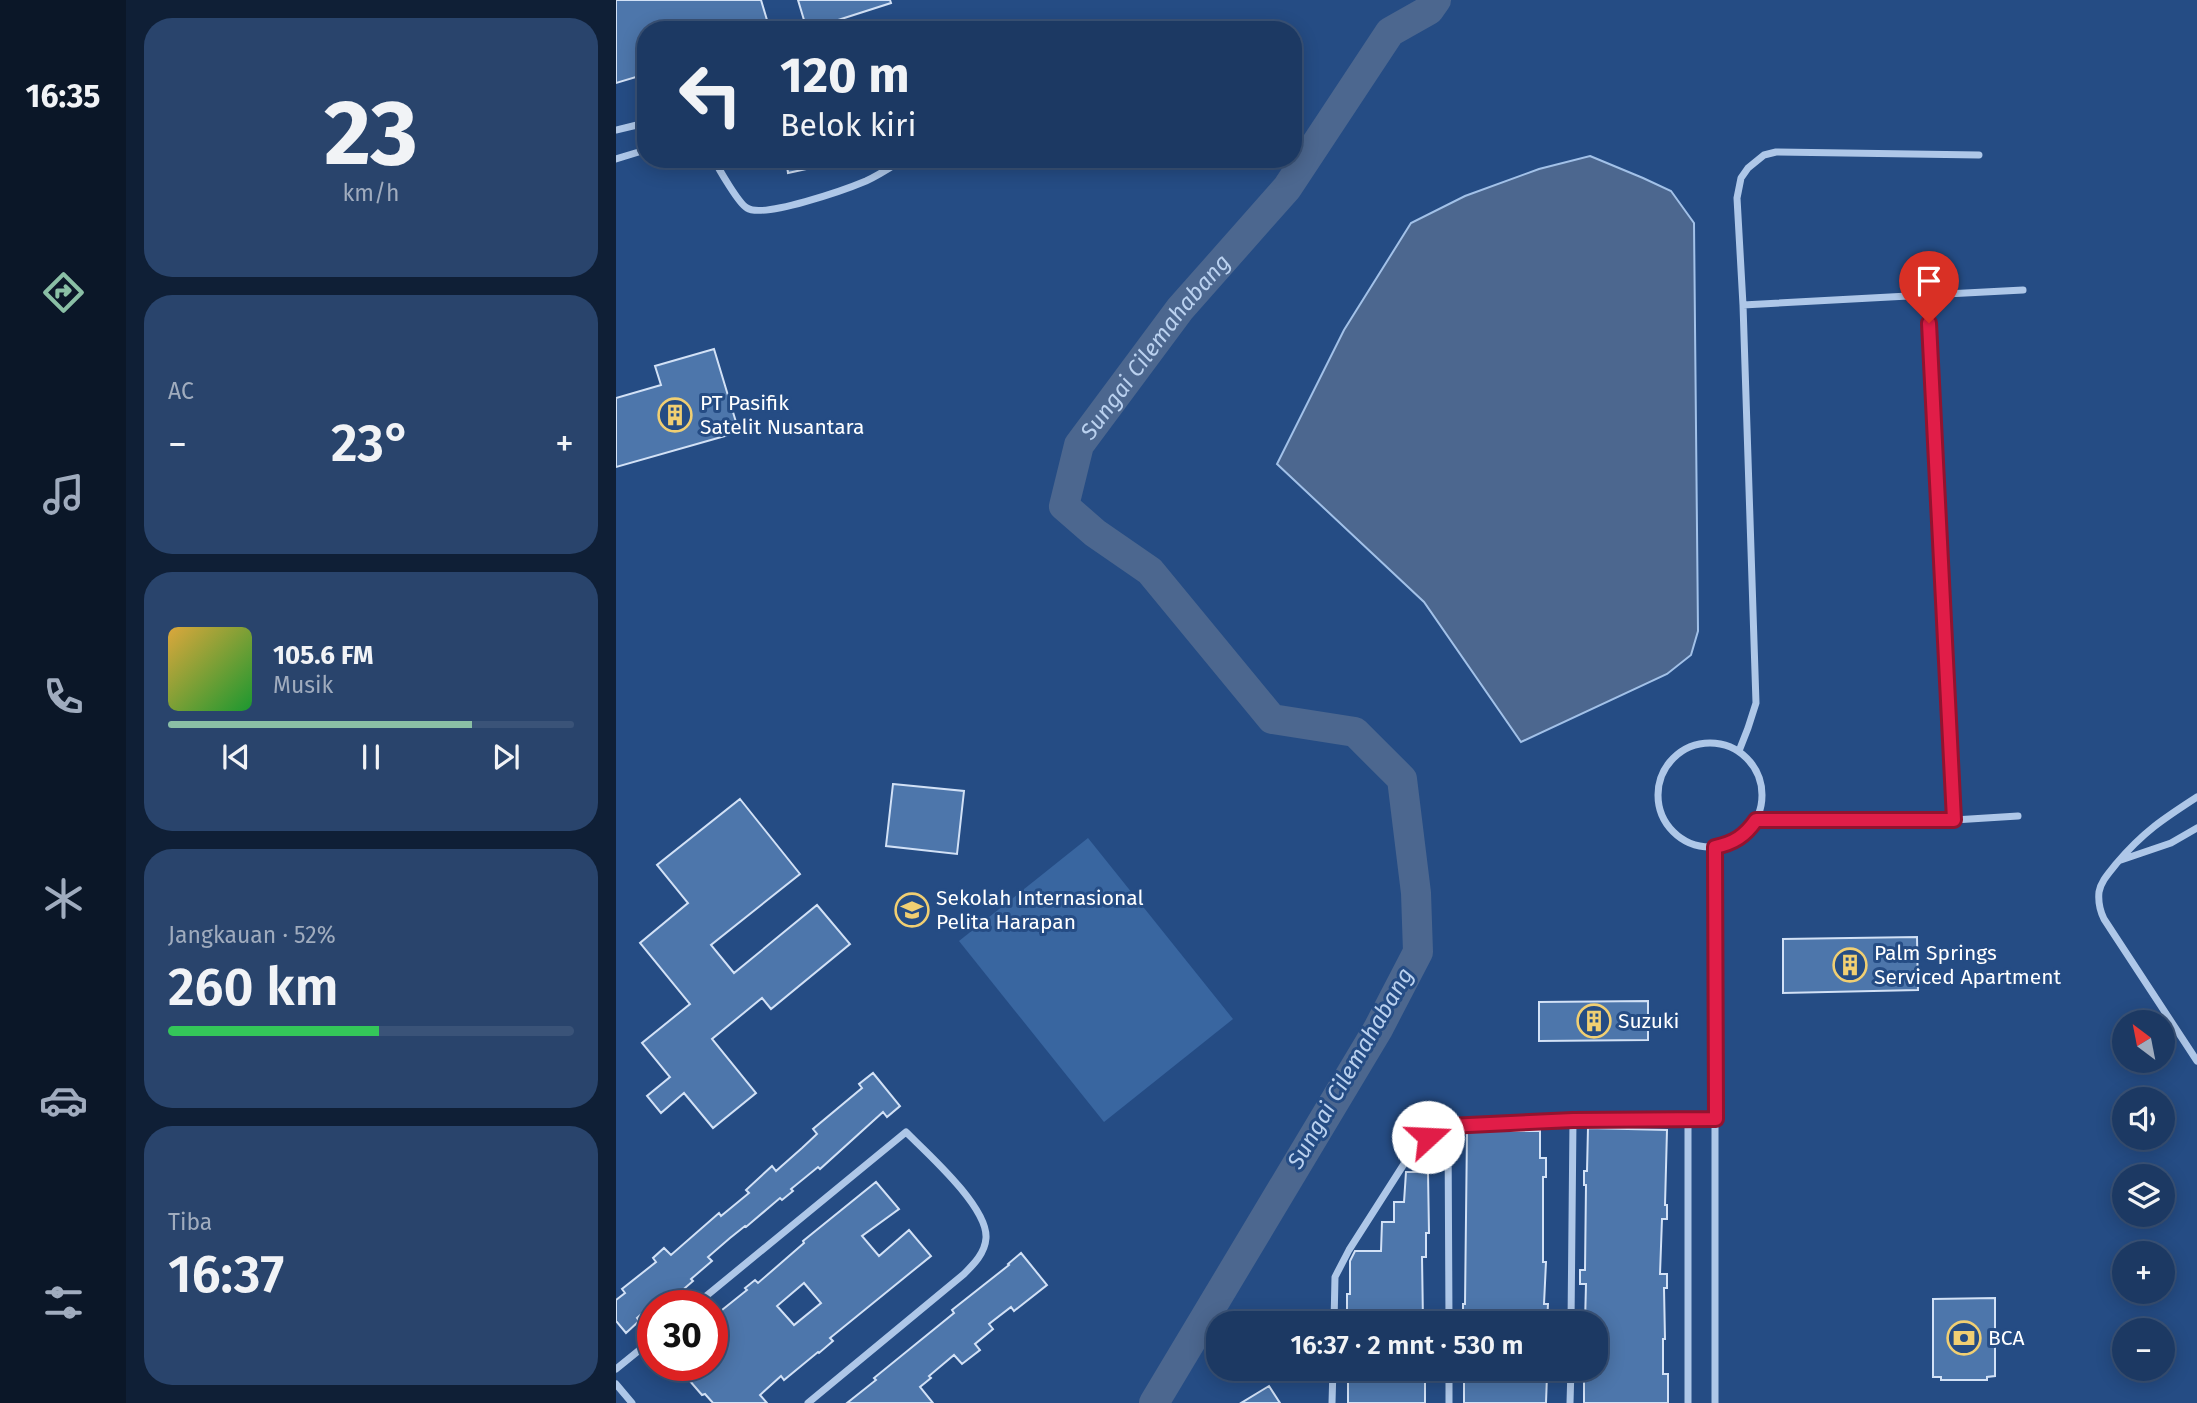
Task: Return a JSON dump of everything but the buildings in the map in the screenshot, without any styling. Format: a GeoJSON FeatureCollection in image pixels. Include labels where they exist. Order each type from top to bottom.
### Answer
{"type":"FeatureCollection","features":[{"type":"Feature","properties":{"kind":"street"},"geometry":{"type":"LineString","coordinates":[[616,130],[637,125]]}},
{"type":"Feature","properties":{"kind":"street"},"geometry":{"type":"LineString","coordinates":[[1739,751],[1756,703],[1738,185],[1748,168],[1765,155],[1792,151],[1979,155]]}},
{"type":"Feature","properties":{"kind":"street"},"geometry":{"type":"LineString","coordinates":[[616,159],[637,153]]}},
{"type":"Feature","properties":{"kind":"street"},"geometry":{"type":"LineString","coordinates":[[719,168],[746,208],[770,211],[865,181],[888,168]]}},
{"type":"Feature","properties":{"kind":"street"},"geometry":{"type":"LineString","coordinates":[[1743,305],[2023,290]]}},
{"type":"Feature","properties":{"kind":"street"},"geometry":{"type":"LineString","coordinates":[[1927,295],[1954,820]]}},
{"type":"Feature","properties":{"kind":"street"},"geometry":{"type":"LineString","coordinates":[[1704,743],[1722,744],[1739,751],[1759,775],[1762,805],[1756,820],[1739,839],[1715,847],[1697,846],[1681,838],[1668,826],[1660,810],[1658,792],[1662,774],[1680,754],[1704,743]]}},
{"type":"Feature","properties":{"kind":"street"},"geometry":{"type":"LineString","coordinates":[[2197,797],[2146,832],[2120,860],[2100,889],[2099,903],[2101,912],[2197,1061]]}},
{"type":"Feature","properties":{"kind":"street"},"geometry":{"type":"LineString","coordinates":[[1756,820],[1954,820],[2018,816]]}},
{"type":"Feature","properties":{"kind":"street"},"geometry":{"type":"LineString","coordinates":[[2120,860],[2171,843],[2197,828]]}},
{"type":"Feature","properties":{"kind":"street"},"geometry":{"type":"LineString","coordinates":[[1715,847],[1715,1403]]}},
{"type":"Feature","properties":{"kind":"street"},"geometry":{"type":"LineString","coordinates":[[1688,1118],[1688,1403]]}},
{"type":"Feature","properties":{"kind":"street"},"geometry":{"type":"LineString","coordinates":[[1334,1311],[1335,1277],[1349,1250],[1411,1153],[1428,1137],[1448,1126],[1573,1120],[1716,1119]]}},
{"type":"Feature","properties":{"kind":"street"},"geometry":{"type":"LineString","coordinates":[[1571,1311],[1573,1120]]}},
{"type":"Feature","properties":{"kind":"street"},"geometry":{"type":"LineString","coordinates":[[1448,1126],[1449,1311]]}},
{"type":"Feature","properties":{"kind":"street"},"geometry":{"type":"LineString","coordinates":[[713,1290],[906,1132],[955,1180],[986,1229],[985,1246],[978,1259],[964,1274],[808,1403]]}},
{"type":"Feature","properties":{"kind":"street"},"geometry":{"type":"LineString","coordinates":[[616,1369],[637,1352]]}},
{"type":"Feature","properties":{"kind":"street"},"geometry":{"type":"LineString","coordinates":[[1332,1403],[1333,1381]]}},
{"type":"Feature","properties":{"kind":"street"},"geometry":{"type":"LineString","coordinates":[[1449,1381],[1449,1403]]}},
{"type":"Feature","properties":{"kind":"street"},"geometry":{"type":"LineString","coordinates":[[1570,1403],[1571,1381]]}},
{"type":"Feature","properties":{"kind":"street"},"geometry":{"type":"LineString","coordinates":[[616,1384],[632,1403]]}},
{"type":"Feature","properties":{"kind":"shaded area"},"geometry":{"type":"Polygon","coordinates":[[[1590,156],[1671,191],[1694,223],[1698,631],[1691,655],[1667,674],[1521,742],[1424,602],[1277,464],[1344,330],[1411,223],[1465,196],[1539,169],[1590,156]]]}},
{"type":"Feature","properties":{"kind":"shaded area"},"geometry":{"type":"Polygon","coordinates":[[[1088,838],[1233,1019],[1104,1122],[959,941],[1088,838]]]}},
{"type":"Feature","properties":{"kind":"waterway","name":"Sungai Cilemahabang"},"geometry":{"type":"LineString","coordinates":[[1302,165],[1390,32],[1429,10],[1436,0]]}},
{"type":"Feature","properties":{"kind":"waterway","name":"Sungai Cilemahabang"},"geometry":{"type":"LineString","coordinates":[[1154,1403],[1378,1029],[1418,952],[1416,893],[1402,779],[1355,732],[1272,719],[1150,571],[1095,533],[1064,506],[1079,445],[1180,309],[1287,188],[1300,168]]}},
{"type":"Feature","properties":{"kind":"place","name":"PT Pasifik Satelit Nusantara"},"geometry":{"type":"Point","coordinates":[675,415]}},
{"type":"Feature","properties":{"kind":"place","name":"Sekolah Internasional Pelita Harapan"},"geometry":{"type":"Point","coordinates":[912,910]}},
{"type":"Feature","properties":{"kind":"place","name":"Palm Springs Serviced Apartment"},"geometry":{"type":"Point","coordinates":[1850,965]}},
{"type":"Feature","properties":{"kind":"place","name":"Suzuki"},"geometry":{"type":"Point","coordinates":[1594,1021]}},
{"type":"Feature","properties":{"kind":"place","name":"BCA"},"geometry":{"type":"Point","coordinates":[1964,1338]}},
{"type":"Feature","properties":{"kind":"route"},"geometry":{"type":"LineString","coordinates":[[1428,1137],[1448,1126],[1573,1120],[1716,1119],[1715,847],[1739,839],[1756,820],[1954,820],[1929,323]]}}]}
